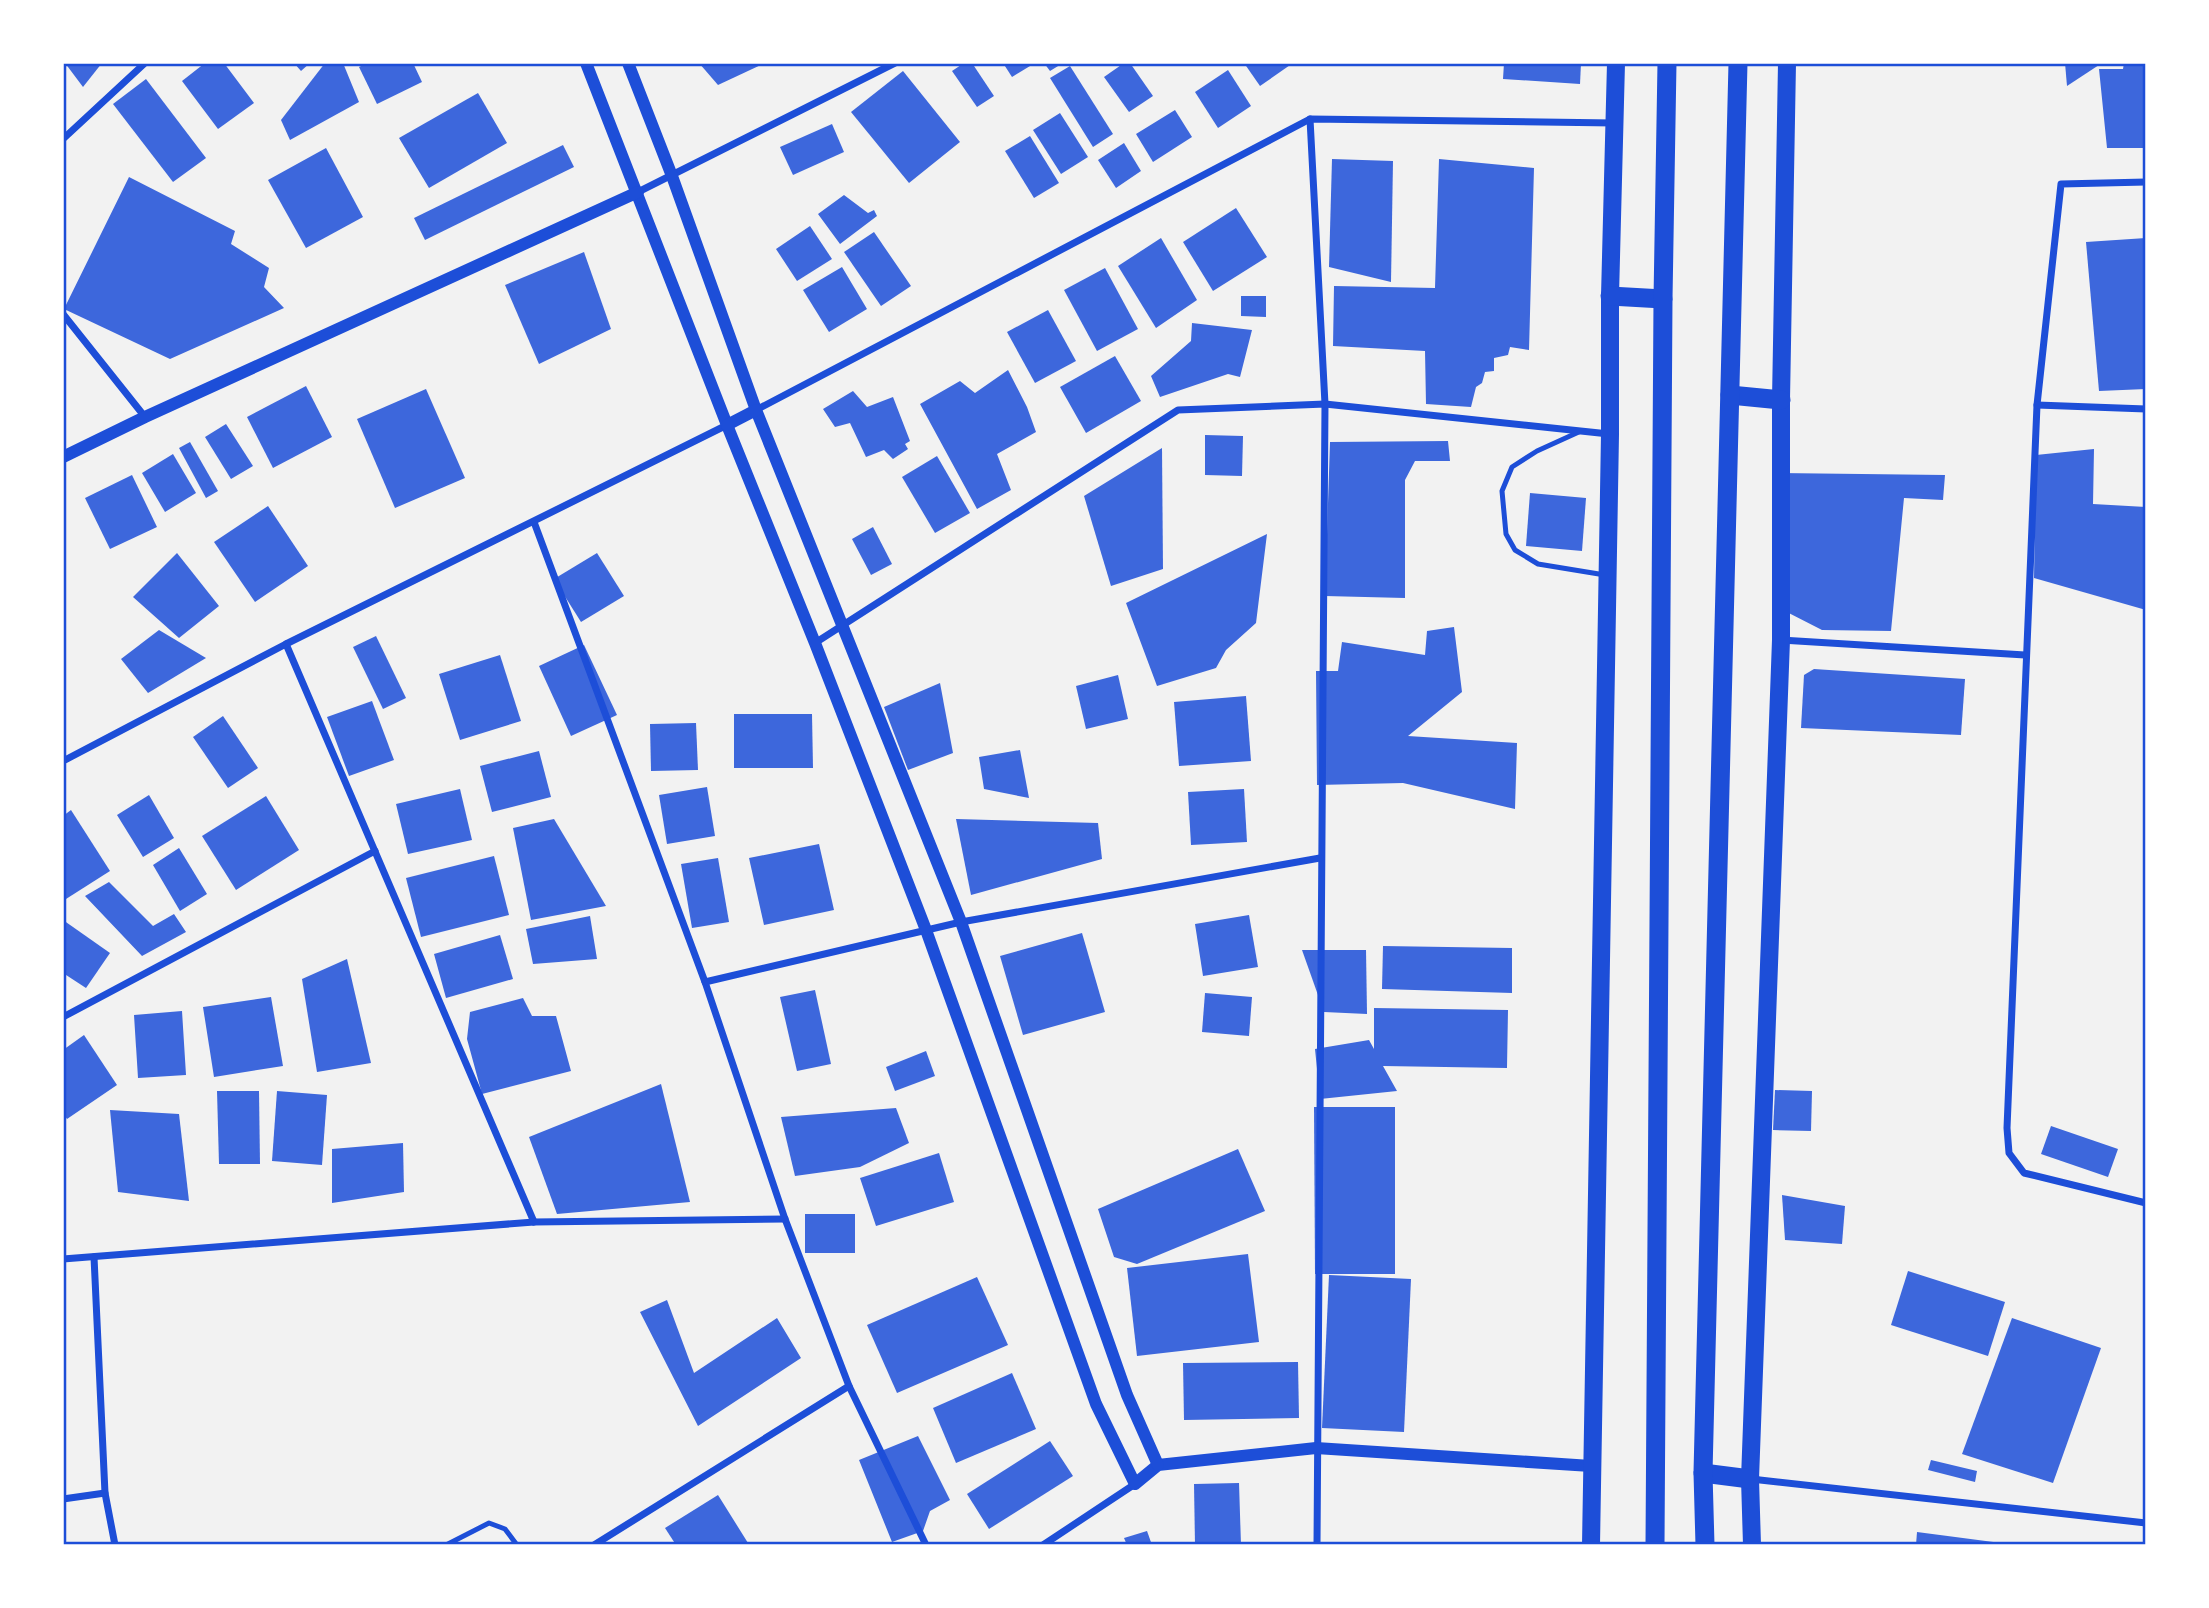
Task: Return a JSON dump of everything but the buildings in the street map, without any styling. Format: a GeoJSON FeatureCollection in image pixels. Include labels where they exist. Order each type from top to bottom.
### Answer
{"type":"FeatureCollection","features":[{"type":"Feature","properties":{"kind":"highway"},"geometry":{"type":"LineString","coordinates":[[1655,1545],[1667,63]]}},
{"type":"Feature","properties":{"kind":"highway"},"geometry":{"type":"LineString","coordinates":[[1705,1545],[1703,1473],[1738,63]]}},
{"type":"Feature","properties":{"kind":"highway"},"geometry":{"type":"LineString","coordinates":[[1610,296],[1663,299]]}},
{"type":"Feature","properties":{"kind":"highway"},"geometry":{"type":"LineString","coordinates":[[1730,395],[1781,400]]}},
{"type":"Feature","properties":{"kind":"highway"},"geometry":{"type":"LineString","coordinates":[[1703,1473],[1750,1479]]}},
{"type":"Feature","properties":{"kind":"main road"},"geometry":{"type":"LineString","coordinates":[[1591,1545],[1616,63]]}},
{"type":"Feature","properties":{"kind":"main road"},"geometry":{"type":"LineString","coordinates":[[1752,1545],[1750,1479],[1781,640],[1781,400],[1787,63]]}},
{"type":"Feature","properties":{"kind":"street"},"geometry":{"type":"LineString","coordinates":[[63,139],[145,63]]}},
{"type":"Feature","properties":{"kind":"street"},"geometry":{"type":"LineString","coordinates":[[586,63],[926,930],[1096,1404],[1135,1485]]}},
{"type":"Feature","properties":{"kind":"street"},"geometry":{"type":"LineString","coordinates":[[628,63],[755,410],[961,922],[1126,1395],[1158,1465]]}},
{"type":"Feature","properties":{"kind":"street"},"geometry":{"type":"LineString","coordinates":[[63,457],[638,192],[895,63]]}},
{"type":"Feature","properties":{"kind":"street"},"geometry":{"type":"LineString","coordinates":[[1310,119],[1325,404],[1317,1545]]}},
{"type":"Feature","properties":{"kind":"street"},"geometry":{"type":"LineString","coordinates":[[63,761],[286,645],[727,425],[1310,119],[1614,123]]}},
{"type":"Feature","properties":{"kind":"street"},"geometry":{"type":"LineString","coordinates":[[2146,182],[2061,184],[2037,405],[2007,1128],[2009,1153],[2024,1173],[2146,1203]]}},
{"type":"Feature","properties":{"kind":"street"},"geometry":{"type":"LineString","coordinates":[[63,313],[145,417]]}},
{"type":"Feature","properties":{"kind":"street"},"geometry":{"type":"LineString","coordinates":[[815,643],[1178,410],[1325,404],[1610,434]]}},
{"type":"Feature","properties":{"kind":"street"},"geometry":{"type":"LineString","coordinates":[[2037,405],[2146,409]]}},
{"type":"Feature","properties":{"kind":"street"},"geometry":{"type":"LineString","coordinates":[[534,522],[705,982],[785,1219],[849,1386],[926,1545]]}},
{"type":"Feature","properties":{"kind":"street"},"geometry":{"type":"LineString","coordinates":[[1781,640],[2025,655]]}},
{"type":"Feature","properties":{"kind":"street"},"geometry":{"type":"LineString","coordinates":[[286,645],[534,1222]]}},
{"type":"Feature","properties":{"kind":"street"},"geometry":{"type":"LineString","coordinates":[[63,1017],[375,851]]}},
{"type":"Feature","properties":{"kind":"street"},"geometry":{"type":"LineString","coordinates":[[705,982],[961,922],[1320,858]]}},
{"type":"Feature","properties":{"kind":"street"},"geometry":{"type":"LineString","coordinates":[[63,1259],[534,1222],[785,1219]]}},
{"type":"Feature","properties":{"kind":"street"},"geometry":{"type":"LineString","coordinates":[[94,1257],[105,1493],[115,1545]]}},
{"type":"Feature","properties":{"kind":"street"},"geometry":{"type":"LineString","coordinates":[[594,1545],[849,1386]]}},
{"type":"Feature","properties":{"kind":"street"},"geometry":{"type":"LineString","coordinates":[[1044,1545],[1135,1485],[1158,1465],[1316,1448],[1591,1466]]}},
{"type":"Feature","properties":{"kind":"street"},"geometry":{"type":"LineString","coordinates":[[1750,1479],[2146,1523]]}},
{"type":"Feature","properties":{"kind":"street"},"geometry":{"type":"LineString","coordinates":[[63,1499],[105,1493]]}},
{"type":"Feature","properties":{"kind":"lane"},"geometry":{"type":"LineString","coordinates":[[1582,430],[1537,451],[1512,467],[1502,491],[1506,534],[1515,550],[1538,564],[1608,576]]}},
{"type":"Feature","properties":{"kind":"lane"},"geometry":{"type":"LineString","coordinates":[[446,1545],[489,1523],[505,1529],[517,1545]]}}]}
